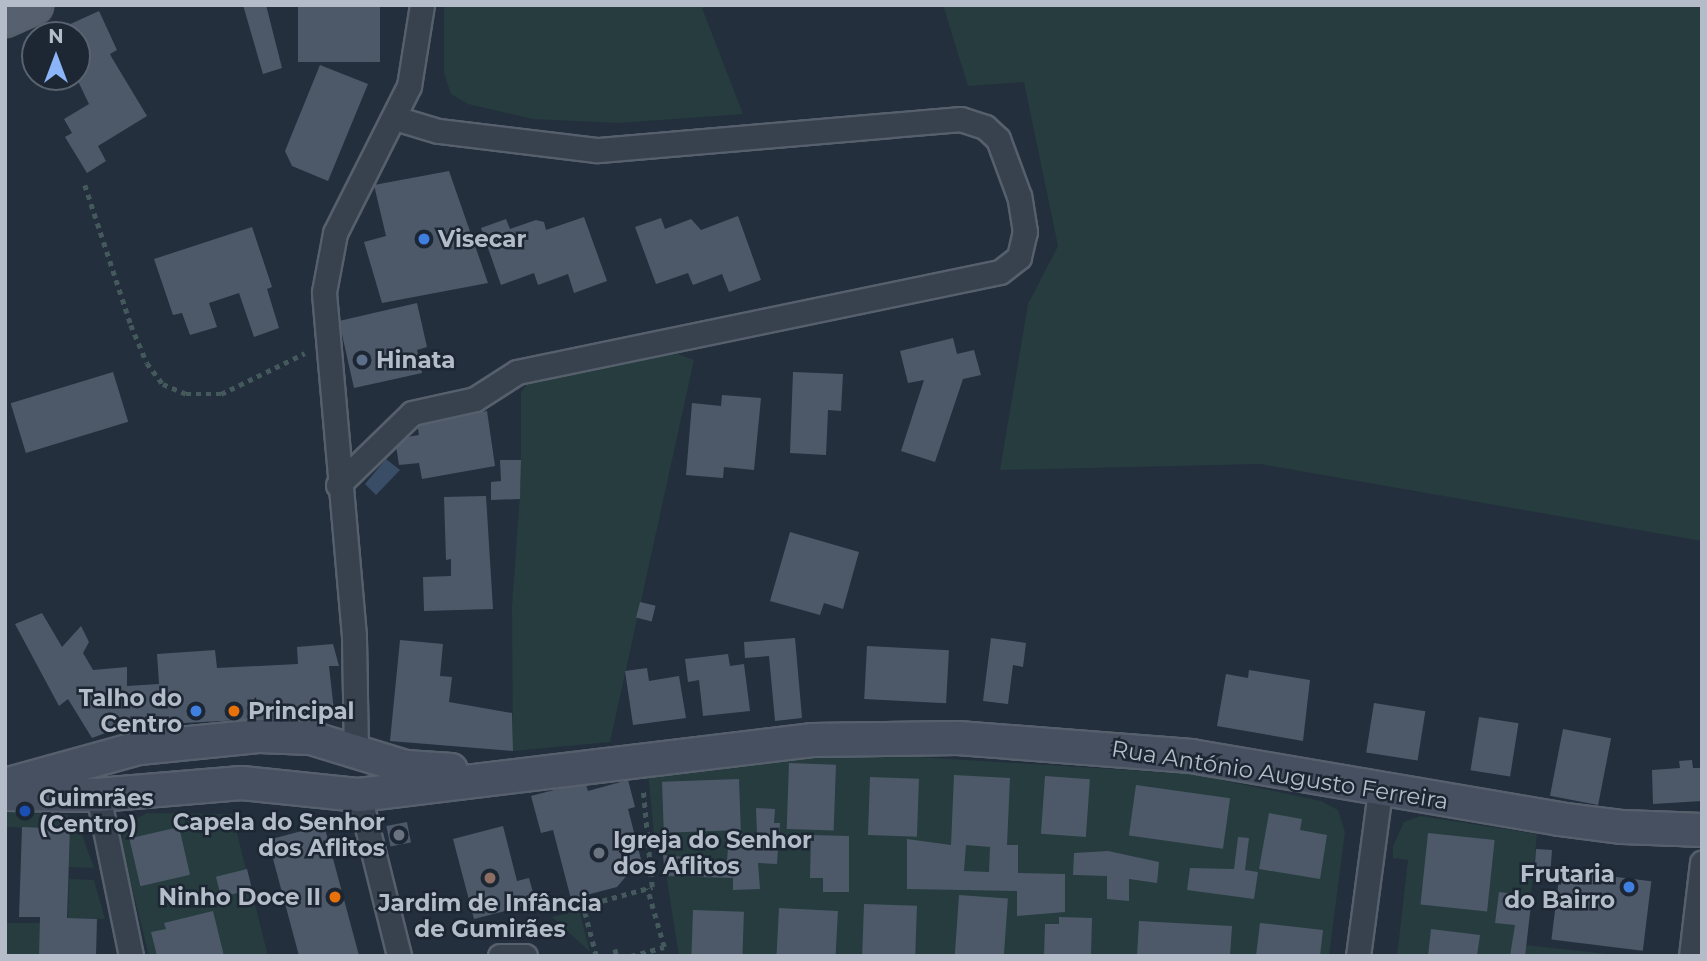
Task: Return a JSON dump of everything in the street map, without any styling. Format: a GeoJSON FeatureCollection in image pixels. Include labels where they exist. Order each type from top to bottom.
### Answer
{"type":"FeatureCollection","features":[{"type":"Feature","properties":{"kind":"main road"},"geometry":{"type":"LineString","coordinates":[[5,18],[34,5]]}},
{"type":"Feature","properties":{"kind":"street"},"geometry":{"type":"LineString","coordinates":[[399,956],[350,795],[361,783],[363,766],[356,753],[354,636],[338,485],[324,292],[335,233],[352,192],[395,118],[416,68],[422,5]]}},
{"type":"Feature","properties":{"kind":"street"},"geometry":{"type":"LineString","coordinates":[[338,485],[412,413],[475,399],[517,372],[1000,272],[1019,257],[1025,232],[1019,196],[998,139],[985,127],[961,119],[596,150],[439,131],[395,118]]}},
{"type":"Feature","properties":{"kind":"street","name":"Rua António Augusto Ferreira"},"geometry":{"type":"LineString","coordinates":[[5,785],[139,748],[260,736],[311,738],[406,767],[565,771]]}},
{"type":"Feature","properties":{"kind":"street","name":"Rua António Augusto Ferreira"},"geometry":{"type":"LineString","coordinates":[[5,794],[98,795],[242,783],[350,795],[812,740],[982,739],[1191,756],[1380,791],[1622,827],[1702,830]]}},
{"type":"Feature","properties":{"kind":"street"},"geometry":{"type":"LineString","coordinates":[[92,761],[131,956]]}},
{"type":"Feature","properties":{"kind":"street"},"geometry":{"type":"LineString","coordinates":[[1358,956],[1380,791]]}},
{"type":"Feature","properties":{"kind":"street"},"geometry":{"type":"LineString","coordinates":[[1691,956],[1702,863]]}},
{"type":"Feature","properties":{"kind":"street"},"geometry":{"type":"LineString","coordinates":[[500,956],[525,956]]}},
{"type":"Feature","properties":{"kind":"path"},"geometry":{"type":"LineString","coordinates":[[85,185],[131,325],[147,363],[163,384],[187,394],[221,394],[297,354],[327,350]]}},
{"type":"Feature","properties":{"kind":"path"},"geometry":{"type":"LineString","coordinates":[[596,956],[583,906],[652,887],[640,761]]}},
{"type":"Feature","properties":{"kind":"path"},"geometry":{"type":"LineString","coordinates":[[631,956],[664,947],[648,888]]}},
{"type":"Feature","properties":{"kind":"path"},"geometry":{"type":"LineString","coordinates":[[615,949],[617,956]]}},
{"type":"Feature","properties":{"kind":"green space"},"geometry":{"type":"Polygon","coordinates":[[[444,5],[713,5],[702,8],[743,114],[619,123],[533,119],[468,104],[451,94],[444,73],[444,5]]]}},
{"type":"Feature","properties":{"kind":"green space"},"geometry":{"type":"Polygon","coordinates":[[[943,5],[1702,5],[1702,541],[1260,464],[1000,470],[1028,304],[1058,246],[1024,82],[968,86],[943,5]]]}},
{"type":"Feature","properties":{"kind":"green space"},"geometry":{"type":"Polygon","coordinates":[[[678,354],[694,360],[610,742],[513,751],[512,606],[521,480],[521,392],[529,382],[606,360],[678,354]]]}},
{"type":"Feature","properties":{"kind":"green space"},"geometry":{"type":"Polygon","coordinates":[[[852,753],[1193,774],[1321,801],[1338,810],[1345,832],[1329,956],[679,956],[663,855],[656,854],[648,773],[852,753]]]}},
{"type":"Feature","properties":{"kind":"green space"},"geometry":{"type":"Polygon","coordinates":[[[5,812],[68,815],[79,826],[94,868],[69,867],[70,829],[5,827],[5,812]]]}},
{"type":"Feature","properties":{"kind":"green space"},"geometry":{"type":"Polygon","coordinates":[[[147,813],[232,814],[268,956],[149,956],[121,844],[128,823],[147,813]]]}},
{"type":"Feature","properties":{"kind":"green space"},"geometry":{"type":"Polygon","coordinates":[[[1420,816],[1537,834],[1526,945],[1625,956],[1397,956],[1408,860],[1393,858],[1393,846],[1404,822],[1420,816]]]}},
{"type":"Feature","properties":{"kind":"green space"},"geometry":{"type":"Polygon","coordinates":[[[69,879],[94,880],[105,919],[68,918],[69,879]]]}},
{"type":"Feature","properties":{"kind":"green space"},"geometry":{"type":"Polygon","coordinates":[[[579,910],[590,952],[552,917],[579,910]]]}},
{"type":"Feature","properties":{"kind":"green space"},"geometry":{"type":"Polygon","coordinates":[[[5,923],[40,923],[40,956],[5,956],[5,923]]]}},
{"type":"Feature","properties":{"kind":"water"},"geometry":{"type":"Polygon","coordinates":[[[386,459],[400,470],[376,495],[365,484],[386,459]]]}},
{"type":"Feature","properties":{"kind":"building"},"geometry":{"type":"Polygon","coordinates":[[[243,5],[266,5],[282,68],[263,74],[243,5]]]}},
{"type":"Feature","properties":{"kind":"building"},"geometry":{"type":"Polygon","coordinates":[[[298,5],[380,5],[380,62],[298,62],[298,5]]]}},
{"type":"Feature","properties":{"kind":"building"},"geometry":{"type":"Polygon","coordinates":[[[99,11],[117,50],[110,54],[147,116],[98,146],[106,161],[87,173],[65,137],[72,133],[64,119],[89,104],[83,91],[91,91],[91,21],[77,21],[99,11]]]}},
{"type":"Feature","properties":{"kind":"building"},"geometry":{"type":"Polygon","coordinates":[[[320,65],[368,84],[328,181],[292,166],[285,151],[320,65]]]}},
{"type":"Feature","properties":{"kind":"building","name":"Visecar"},"geometry":{"type":"Polygon","coordinates":[[[449,171],[488,283],[382,303],[364,242],[386,236],[374,185],[449,171]]]}},
{"type":"Feature","properties":{"kind":"building"},"geometry":{"type":"Polygon","coordinates":[[[738,216],[761,280],[729,292],[722,274],[693,285],[688,273],[656,284],[635,227],[661,218],[665,229],[691,219],[701,230],[738,216]]]}},
{"type":"Feature","properties":{"kind":"building"},"geometry":{"type":"Polygon","coordinates":[[[584,217],[607,281],[574,293],[568,274],[538,285],[534,273],[501,285],[481,228],[506,219],[510,229],[536,220],[544,222],[546,230],[584,217]]]}},
{"type":"Feature","properties":{"kind":"building"},"geometry":{"type":"Polygon","coordinates":[[[252,227],[272,287],[267,289],[279,328],[254,337],[239,293],[209,303],[217,327],[190,335],[182,313],[173,315],[154,259],[252,227]]]}},
{"type":"Feature","properties":{"kind":"building"},"geometry":{"type":"Polygon","coordinates":[[[417,303],[427,347],[417,350],[422,373],[354,388],[339,321],[417,303]]]}},
{"type":"Feature","properties":{"kind":"building"},"geometry":{"type":"Polygon","coordinates":[[[953,338],[957,354],[974,350],[981,375],[963,379],[935,462],[901,451],[924,380],[908,383],[900,351],[953,338]]]}},
{"type":"Feature","properties":{"kind":"building"},"geometry":{"type":"Polygon","coordinates":[[[113,372],[128,422],[26,453],[11,403],[113,372]]]}},
{"type":"Feature","properties":{"kind":"building"},"geometry":{"type":"Polygon","coordinates":[[[793,372],[843,374],[841,411],[828,410],[826,455],[790,453],[793,372]]]}},
{"type":"Feature","properties":{"kind":"building"},"geometry":{"type":"Polygon","coordinates":[[[722,395],[761,398],[754,470],[724,467],[723,478],[686,475],[692,403],[721,406],[722,395]]]}},
{"type":"Feature","properties":{"kind":"building"},"geometry":{"type":"Polygon","coordinates":[[[487,411],[495,466],[422,479],[419,463],[399,465],[395,439],[419,435],[417,423],[487,411]]]}},
{"type":"Feature","properties":{"kind":"building"},"geometry":{"type":"Polygon","coordinates":[[[500,460],[521,460],[520,499],[491,500],[491,482],[501,481],[500,460]]]}},
{"type":"Feature","properties":{"kind":"building"},"geometry":{"type":"Polygon","coordinates":[[[486,496],[493,609],[424,611],[423,577],[451,576],[451,559],[446,560],[444,497],[486,496]]]}},
{"type":"Feature","properties":{"kind":"building"},"geometry":{"type":"Polygon","coordinates":[[[790,532],[859,552],[843,609],[824,603],[820,615],[770,601],[790,532]]]}},
{"type":"Feature","properties":{"kind":"building"},"geometry":{"type":"Polygon","coordinates":[[[640,602],[656,606],[652,621],[636,618],[640,602]]]}},
{"type":"Feature","properties":{"kind":"building"},"geometry":{"type":"Polygon","coordinates":[[[42,613],[62,647],[81,626],[89,642],[83,653],[93,670],[127,667],[127,686],[159,684],[157,654],[215,650],[217,668],[298,664],[297,647],[333,644],[339,666],[329,666],[335,720],[300,717],[124,726],[92,738],[68,699],[59,706],[15,624],[42,613]]]}},
{"type":"Feature","properties":{"kind":"building"},"geometry":{"type":"Polygon","coordinates":[[[795,638],[802,718],[775,721],[769,656],[745,658],[744,642],[795,638]]]}},
{"type":"Feature","properties":{"kind":"building"},"geometry":{"type":"Polygon","coordinates":[[[991,638],[1026,643],[1023,667],[1013,665],[1008,704],[983,701],[991,638]]]}},
{"type":"Feature","properties":{"kind":"building"},"geometry":{"type":"Polygon","coordinates":[[[400,640],[443,644],[440,676],[452,677],[449,702],[512,713],[513,751],[390,741],[400,640]]]}},
{"type":"Feature","properties":{"kind":"building"},"geometry":{"type":"Polygon","coordinates":[[[867,646],[949,650],[946,703],[864,699],[867,646]]]}},
{"type":"Feature","properties":{"kind":"building"},"geometry":{"type":"Polygon","coordinates":[[[728,654],[730,666],[744,664],[750,711],[703,716],[699,680],[688,682],[685,659],[728,654]]]}},
{"type":"Feature","properties":{"kind":"building"},"geometry":{"type":"Polygon","coordinates":[[[647,668],[649,681],[679,676],[686,718],[633,725],[625,671],[647,668]]]}},
{"type":"Feature","properties":{"kind":"building"},"geometry":{"type":"Polygon","coordinates":[[[1249,670],[1310,680],[1303,741],[1217,726],[1226,674],[1248,678],[1249,670]]]}},
{"type":"Feature","properties":{"kind":"building"},"geometry":{"type":"Polygon","coordinates":[[[1374,703],[1425,711],[1418,761],[1366,752],[1374,703]]]}},
{"type":"Feature","properties":{"kind":"building"},"geometry":{"type":"Polygon","coordinates":[[[1479,717],[1519,723],[1510,777],[1471,770],[1479,717]]]}},
{"type":"Feature","properties":{"kind":"building"},"geometry":{"type":"Polygon","coordinates":[[[1563,729],[1611,738],[1598,805],[1550,796],[1563,729]]]}},
{"type":"Feature","properties":{"kind":"building"},"geometry":{"type":"Polygon","coordinates":[[[1692,760],[1693,768],[1702,768],[1702,801],[1653,804],[1652,770],[1680,768],[1679,761],[1692,760]]]}},
{"type":"Feature","properties":{"kind":"building"},"geometry":{"type":"Polygon","coordinates":[[[789,763],[836,765],[834,831],[787,829],[789,763]]]}},
{"type":"Feature","properties":{"kind":"building"},"geometry":{"type":"Polygon","coordinates":[[[954,775],[1010,778],[1007,845],[1018,845],[1018,873],[1065,874],[1065,912],[1017,916],[1017,891],[907,889],[907,839],[951,845],[954,775]],[[966,845],[964,871],[989,872],[990,847],[966,845]]]}},
{"type":"Feature","properties":{"kind":"building"},"geometry":{"type":"Polygon","coordinates":[[[1045,776],[1090,779],[1086,837],[1041,834],[1045,776]]]}},
{"type":"Feature","properties":{"kind":"building"},"geometry":{"type":"Polygon","coordinates":[[[870,777],[919,779],[917,837],[868,835],[870,777]]]}},
{"type":"Feature","properties":{"kind":"building"},"geometry":{"type":"Polygon","coordinates":[[[739,779],[741,830],[664,833],[662,782],[739,779]]]}},
{"type":"Feature","properties":{"kind":"building","name":"Igreja do Senhor dos Aflitos"},"geometry":{"type":"Polygon","coordinates":[[[628,780],[635,807],[628,809],[645,875],[628,874],[617,887],[571,899],[553,830],[541,833],[531,796],[585,782],[588,791],[628,780]]]}},
{"type":"Feature","properties":{"kind":"building"},"geometry":{"type":"Polygon","coordinates":[[[1136,785],[1230,798],[1223,849],[1129,836],[1136,785]]]}},
{"type":"Feature","properties":{"kind":"building"},"geometry":{"type":"Polygon","coordinates":[[[756,808],[775,809],[774,823],[780,823],[777,864],[758,863],[760,889],[733,890],[733,878],[665,876],[663,855],[727,861],[729,834],[757,834],[756,808]]]}},
{"type":"Feature","properties":{"kind":"building"},"geometry":{"type":"Polygon","coordinates":[[[1269,813],[1302,819],[1300,830],[1327,835],[1320,879],[1259,869],[1269,813]]]}},
{"type":"Feature","properties":{"kind":"building","name":"Capela do Senhor dos Aflitos"},"geometry":{"type":"Polygon","coordinates":[[[407,822],[411,843],[390,847],[386,826],[407,822]]]}},
{"type":"Feature","properties":{"kind":"building"},"geometry":{"type":"Polygon","coordinates":[[[324,825],[359,956],[299,956],[268,840],[324,825]]]}},
{"type":"Feature","properties":{"kind":"building"},"geometry":{"type":"Polygon","coordinates":[[[503,826],[517,881],[529,878],[536,903],[474,919],[453,839],[503,826]]]}},
{"type":"Feature","properties":{"kind":"building"},"geometry":{"type":"Polygon","coordinates":[[[22,827],[70,829],[67,918],[97,919],[96,956],[39,956],[40,917],[19,917],[22,827]]]}},
{"type":"Feature","properties":{"kind":"building"},"geometry":{"type":"Polygon","coordinates":[[[179,827],[190,875],[140,886],[129,838],[179,827]]]}},
{"type":"Feature","properties":{"kind":"building"},"geometry":{"type":"Polygon","coordinates":[[[1428,833],[1495,840],[1487,912],[1420,905],[1428,833]]]}},
{"type":"Feature","properties":{"kind":"building"},"geometry":{"type":"Polygon","coordinates":[[[811,835],[849,836],[849,892],[823,892],[823,878],[810,878],[811,835]]]}},
{"type":"Feature","properties":{"kind":"building"},"geometry":{"type":"Polygon","coordinates":[[[1238,837],[1249,838],[1245,870],[1258,872],[1254,899],[1187,890],[1190,868],[1234,869],[1238,837]]]}},
{"type":"Feature","properties":{"kind":"building"},"geometry":{"type":"Polygon","coordinates":[[[1536,849],[1552,850],[1550,874],[1534,873],[1536,849]]]}},
{"type":"Feature","properties":{"kind":"building"},"geometry":{"type":"Polygon","coordinates":[[[1108,851],[1159,862],[1157,883],[1129,879],[1129,901],[1107,899],[1107,876],[1073,875],[1074,853],[1108,851]]]}},
{"type":"Feature","properties":{"kind":"building"},"geometry":{"type":"Polygon","coordinates":[[[247,869],[252,889],[221,897],[216,877],[247,869]]]}},
{"type":"Feature","properties":{"kind":"building"},"geometry":{"type":"Polygon","coordinates":[[[1560,870],[1651,881],[1643,951],[1551,939],[1560,870]]]}},
{"type":"Feature","properties":{"kind":"building"},"geometry":{"type":"Polygon","coordinates":[[[1499,892],[1532,896],[1525,956],[1510,956],[1515,925],[1495,923],[1499,892]]]}},
{"type":"Feature","properties":{"kind":"building"},"geometry":{"type":"Polygon","coordinates":[[[959,895],[1008,898],[1004,956],[955,956],[959,895]]]}},
{"type":"Feature","properties":{"kind":"building"},"geometry":{"type":"Polygon","coordinates":[[[864,904],[917,906],[915,956],[862,956],[864,904]]]}},
{"type":"Feature","properties":{"kind":"building"},"geometry":{"type":"Polygon","coordinates":[[[779,908],[838,911],[836,956],[776,956],[779,908]]]}},
{"type":"Feature","properties":{"kind":"building"},"geometry":{"type":"Polygon","coordinates":[[[693,910],[744,912],[742,956],[691,956],[693,910]]]}},
{"type":"Feature","properties":{"kind":"building"},"geometry":{"type":"Polygon","coordinates":[[[213,911],[224,956],[157,956],[151,932],[166,929],[164,923],[213,911]]]}},
{"type":"Feature","properties":{"kind":"building"},"geometry":{"type":"Polygon","coordinates":[[[1059,917],[1092,918],[1091,956],[1044,956],[1045,924],[1059,924],[1059,917]]]}},
{"type":"Feature","properties":{"kind":"building"},"geometry":{"type":"Polygon","coordinates":[[[1139,921],[1232,926],[1230,956],[1137,956],[1139,921]]]}},
{"type":"Feature","properties":{"kind":"building"},"geometry":{"type":"Polygon","coordinates":[[[1260,923],[1323,930],[1320,956],[1256,956],[1260,923]]]}},
{"type":"Feature","properties":{"kind":"building"},"geometry":{"type":"Polygon","coordinates":[[[1431,929],[1480,935],[1477,956],[1428,956],[1431,929]]]}},
{"type":"Feature","properties":{"kind":"place","name":"Visecar"},"geometry":{"type":"Point","coordinates":[424,239]}},
{"type":"Feature","properties":{"kind":"place","name":"Hinata"},"geometry":{"type":"Point","coordinates":[362,360]}},
{"type":"Feature","properties":{"kind":"place","name":"Talho do Centro"},"geometry":{"type":"Point","coordinates":[196,711]}},
{"type":"Feature","properties":{"kind":"place","name":"Principal"},"geometry":{"type":"Point","coordinates":[234,711]}},
{"type":"Feature","properties":{"kind":"place","name":"Guimrães (Centro)"},"geometry":{"type":"Point","coordinates":[25,811]}},
{"type":"Feature","properties":{"kind":"place","name":"Capela do Senhor dos Aflitos"},"geometry":{"type":"Point","coordinates":[399,835]}},
{"type":"Feature","properties":{"kind":"place","name":"Igreja do Senhor dos Aflitos"},"geometry":{"type":"Point","coordinates":[599,853]}},
{"type":"Feature","properties":{"kind":"place","name":"Jardim de Infância de Gumirães"},"geometry":{"type":"Point","coordinates":[490,878]}},
{"type":"Feature","properties":{"kind":"place","name":"Frutaria do Bairro"},"geometry":{"type":"Point","coordinates":[1629,887]}},
{"type":"Feature","properties":{"kind":"place","name":"Ninho Doce II"},"geometry":{"type":"Point","coordinates":[335,897]}}]}
